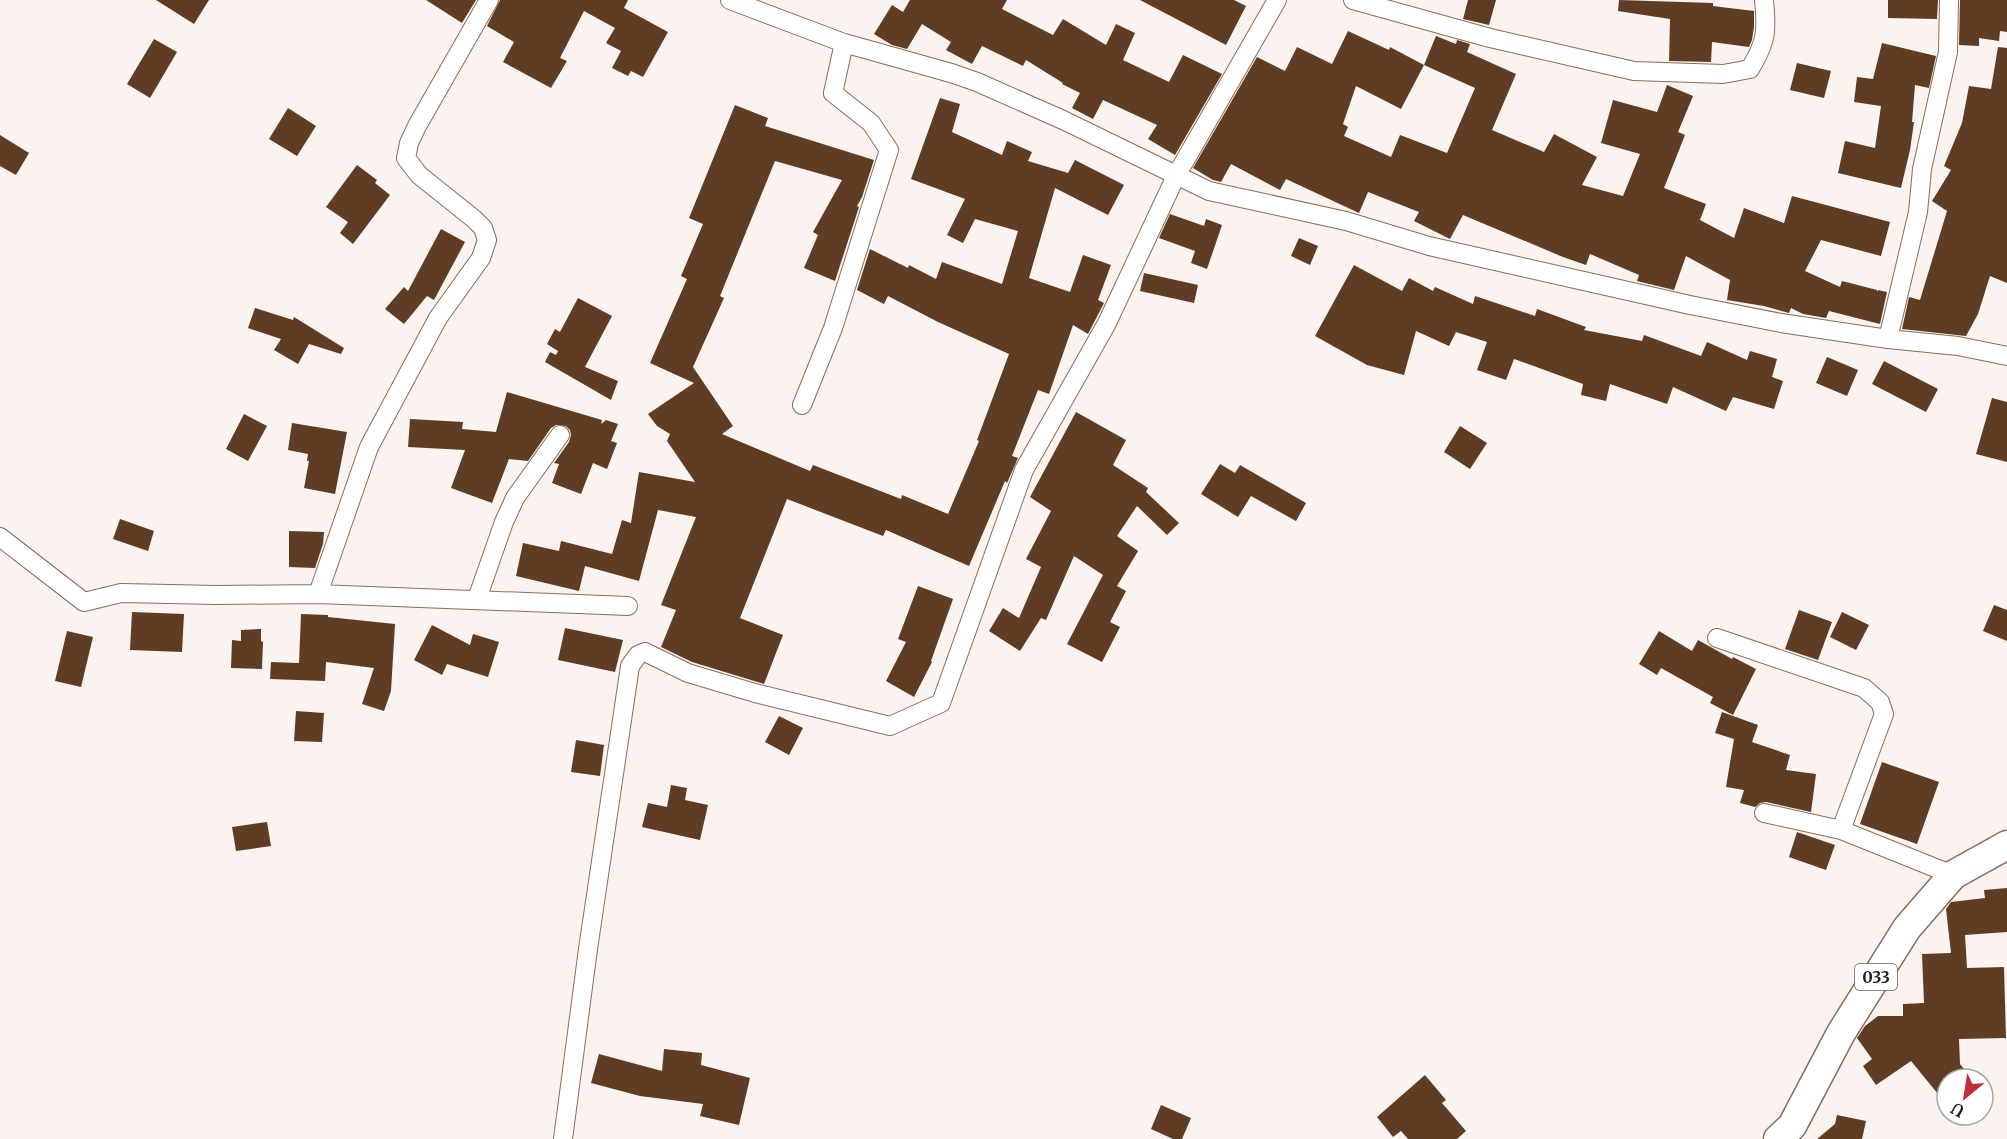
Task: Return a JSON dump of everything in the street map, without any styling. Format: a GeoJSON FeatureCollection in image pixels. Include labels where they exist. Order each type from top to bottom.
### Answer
{"type":"FeatureCollection","features":[{"type":"Feature","properties":{"kind":"main road","name":"033"},"geometry":{"type":"LineString","coordinates":[[1778,1139],[1792,1126],[1841,1033],[1901,937],[1953,875],[2007,844]]}},
{"type":"Feature","properties":{"kind":"street"},"geometry":{"type":"LineString","coordinates":[[318,594],[369,447],[438,318],[481,258],[487,240],[483,228],[419,176],[406,158],[409,143],[417,126],[489,0]]}},
{"type":"Feature","properties":{"kind":"street"},"geometry":{"type":"LineString","coordinates":[[730,0],[844,43],[976,82],[1124,148],[1176,176],[1209,190],[1346,221],[1429,246],[1564,278],[1781,323],[1888,339],[1958,346],[2007,356]]}},
{"type":"Feature","properties":{"kind":"street"},"geometry":{"type":"LineString","coordinates":[[562,1139],[630,666],[638,655],[645,652],[688,673],[755,693],[890,726],[941,703],[1024,470],[1107,323],[1176,176],[1277,0]]}},
{"type":"Feature","properties":{"kind":"street"},"geometry":{"type":"LineString","coordinates":[[1353,0],[1490,38],[1634,71],[1723,74],[1750,69],[1760,52],[1767,32],[1764,0]]}},
{"type":"Feature","properties":{"kind":"street"},"geometry":{"type":"LineString","coordinates":[[1888,339],[1918,212],[1922,169],[1948,52],[1949,0]]}},
{"type":"Feature","properties":{"kind":"street"},"geometry":{"type":"LineString","coordinates":[[802,405],[833,328],[889,150],[871,123],[833,93],[844,43]]}},
{"type":"Feature","properties":{"kind":"street"},"geometry":{"type":"LineString","coordinates":[[477,599],[504,522],[515,498],[560,435]]}},
{"type":"Feature","properties":{"kind":"street"},"geometry":{"type":"LineString","coordinates":[[0,537],[84,602],[120,593],[318,594],[628,606]]}},
{"type":"Feature","properties":{"kind":"street"},"geometry":{"type":"LineString","coordinates":[[1717,638],[1864,688],[1880,702],[1884,714],[1841,830]]}},
{"type":"Feature","properties":{"kind":"street"},"geometry":{"type":"LineString","coordinates":[[1764,813],[1841,830],[1953,875]]}},
{"type":"Feature","properties":{"kind":"building"},"geometry":{"type":"Polygon","coordinates":[[[156,0],[209,0],[194,24],[156,0]]]}},
{"type":"Feature","properties":{"kind":"building"},"geometry":{"type":"Polygon","coordinates":[[[426,0],[476,0],[462,23],[426,0]]]}},
{"type":"Feature","properties":{"kind":"building"},"geometry":{"type":"Polygon","coordinates":[[[500,0],[628,0],[624,8],[668,32],[643,77],[631,71],[628,76],[612,68],[621,51],[606,43],[615,28],[584,11],[560,58],[567,61],[551,88],[503,62],[514,42],[487,26],[500,0]]]}},
{"type":"Feature","properties":{"kind":"building"},"geometry":{"type":"Polygon","coordinates":[[[910,0],[1007,0],[1002,9],[1053,35],[1063,19],[1106,45],[1116,24],[1135,33],[1123,60],[1169,82],[1183,55],[1222,74],[1175,155],[1148,139],[1157,125],[1103,100],[1093,119],[1072,108],[1080,93],[1026,60],[1023,66],[982,46],[972,64],[946,50],[951,42],[922,24],[907,49],[892,45],[874,34],[892,5],[903,12],[910,0]]]}},
{"type":"Feature","properties":{"kind":"building"},"geometry":{"type":"Polygon","coordinates":[[[1140,0],[1234,0],[1246,6],[1226,45],[1140,0]]]}},
{"type":"Feature","properties":{"kind":"building"},"geometry":{"type":"Polygon","coordinates":[[[1468,0],[1496,0],[1489,25],[1463,19],[1468,0]]]}},
{"type":"Feature","properties":{"kind":"building"},"geometry":{"type":"Polygon","coordinates":[[[1619,0],[1713,3],[1713,6],[1754,11],[1752,40],[1749,47],[1712,42],[1711,62],[1669,61],[1670,19],[1618,11],[1619,0]]]}},
{"type":"Feature","properties":{"kind":"building"},"geometry":{"type":"Polygon","coordinates":[[[1888,0],[1938,0],[1937,19],[1888,18],[1888,0]]]}},
{"type":"Feature","properties":{"kind":"building"},"geometry":{"type":"Polygon","coordinates":[[[1960,0],[2007,0],[2007,32],[2000,31],[1999,41],[1979,38],[1979,46],[1959,45],[1960,0]]]}},
{"type":"Feature","properties":{"kind":"building"},"geometry":{"type":"Polygon","coordinates":[[[1348,31],[1389,50],[1390,47],[1424,65],[1436,36],[1456,44],[1457,40],[1470,44],[1467,52],[1516,74],[1492,130],[1544,152],[1554,134],[1597,157],[1582,185],[1623,196],[1640,154],[1601,143],[1613,100],[1657,112],[1667,85],[1693,96],[1678,132],[1685,135],[1664,188],[1706,204],[1700,220],[1734,238],[1744,208],[1784,223],[1792,196],[1890,222],[1881,256],[1821,240],[1805,271],[1840,287],[1842,281],[1877,290],[1877,292],[1878,290],[1887,292],[1880,324],[1829,311],[1826,318],[1803,314],[1791,308],[1789,313],[1727,300],[1730,280],[1686,256],[1674,290],[1637,281],[1639,275],[1590,254],[1586,265],[1563,257],[1463,215],[1450,239],[1414,221],[1419,212],[1368,192],[1359,213],[1286,179],[1280,190],[1231,164],[1221,182],[1193,168],[1257,57],[1285,71],[1297,47],[1332,64],[1348,31]],[[1424,65],[1401,109],[1356,86],[1343,124],[1348,127],[1344,136],[1391,157],[1400,135],[1447,153],[1475,88],[1424,65]]]}},
{"type":"Feature","properties":{"kind":"building"},"geometry":{"type":"Polygon","coordinates":[[[154,39],[177,52],[150,98],[127,84],[154,39]]]}},
{"type":"Feature","properties":{"kind":"building"},"geometry":{"type":"Polygon","coordinates":[[[1882,43],[1936,56],[1929,88],[1915,85],[1912,122],[1914,122],[1901,188],[1838,173],[1845,141],[1875,148],[1881,106],[1854,102],[1857,77],[1873,79],[1882,43]]]}},
{"type":"Feature","properties":{"kind":"building"},"geometry":{"type":"Polygon","coordinates":[[[1998,47],[2007,48],[2007,283],[1990,276],[1978,314],[1966,336],[1902,329],[1909,297],[1920,300],[1947,211],[1932,201],[1951,170],[1944,166],[1962,123],[1969,86],[1991,89],[1998,47]]]}},
{"type":"Feature","properties":{"kind":"building"},"geometry":{"type":"Polygon","coordinates":[[[1797,63],[1831,71],[1824,98],[1790,90],[1797,63]]]}},
{"type":"Feature","properties":{"kind":"building"},"geometry":{"type":"Polygon","coordinates":[[[940,98],[960,104],[952,132],[1002,155],[1007,141],[1032,152],[1028,161],[1068,173],[1075,160],[1124,185],[1108,215],[1055,188],[1029,278],[1070,292],[1083,255],[1111,265],[1098,300],[1104,303],[1088,334],[1073,325],[1049,394],[1038,390],[1012,456],[1018,458],[1007,483],[1005,481],[969,566],[886,530],[883,536],[787,499],[740,618],[783,635],[764,684],[692,662],[661,647],[676,610],[661,605],[696,517],[658,510],[639,581],[585,566],[579,591],[516,576],[523,543],[559,551],[561,541],[612,554],[622,520],[631,523],[639,472],[695,482],[667,441],[670,434],[657,426],[648,414],[694,383],[650,363],[687,279],[681,276],[703,224],[689,218],[735,105],[768,118],[765,126],[874,160],[857,206],[859,207],[835,281],[804,268],[818,235],[813,232],[842,180],[775,161],[720,296],[724,298],[693,367],[733,426],[722,434],[810,471],[813,465],[901,499],[902,495],[948,514],[979,441],[977,440],[1009,354],[938,322],[888,296],[884,304],[857,290],[870,249],[936,279],[942,262],[1002,284],[1018,231],[975,219],[963,243],[947,235],[965,199],[911,179],[940,98]]]}},
{"type":"Feature","properties":{"kind":"building"},"geometry":{"type":"Polygon","coordinates":[[[288,108],[316,126],[297,156],[269,139],[288,108]]]}},
{"type":"Feature","properties":{"kind":"building"},"geometry":{"type":"Polygon","coordinates":[[[0,135],[29,153],[16,175],[0,166],[0,135]]]}},
{"type":"Feature","properties":{"kind":"building"},"geometry":{"type":"Polygon","coordinates":[[[357,165],[377,180],[375,183],[390,195],[353,244],[340,233],[348,222],[326,207],[357,165]]]}},
{"type":"Feature","properties":{"kind":"building"},"geometry":{"type":"Polygon","coordinates":[[[1170,214],[1204,226],[1206,219],[1222,225],[1207,269],[1191,263],[1195,251],[1159,238],[1170,214]]]}},
{"type":"Feature","properties":{"kind":"building"},"geometry":{"type":"Polygon","coordinates":[[[441,229],[465,242],[434,300],[427,296],[404,324],[385,309],[404,287],[408,291],[441,229]]]}},
{"type":"Feature","properties":{"kind":"building"},"geometry":{"type":"Polygon","coordinates":[[[1299,238],[1318,246],[1310,265],[1291,256],[1299,238]]]}},
{"type":"Feature","properties":{"kind":"building"},"geometry":{"type":"Polygon","coordinates":[[[1354,265],[1402,291],[1409,278],[1433,291],[1435,287],[1473,304],[1475,296],[1535,316],[1537,309],[1586,327],[1584,330],[1642,341],[1644,335],[1701,356],[1707,342],[1747,360],[1750,351],[1777,359],[1772,377],[1783,381],[1774,409],[1733,397],[1726,411],[1673,387],[1667,404],[1610,384],[1606,401],[1581,395],[1583,384],[1514,359],[1506,380],[1477,370],[1487,342],[1456,332],[1449,346],[1416,331],[1404,375],[1367,365],[1315,336],[1354,265]]]}},
{"type":"Feature","properties":{"kind":"building"},"geometry":{"type":"Polygon","coordinates":[[[1144,273],[1198,285],[1194,303],[1140,291],[1144,273]]]}},
{"type":"Feature","properties":{"kind":"building"},"geometry":{"type":"Polygon","coordinates":[[[578,298],[612,316],[585,367],[618,381],[611,400],[545,362],[550,352],[556,355],[558,351],[547,344],[555,329],[560,332],[578,298]]]}},
{"type":"Feature","properties":{"kind":"building"},"geometry":{"type":"Polygon","coordinates":[[[255,308],[293,320],[294,317],[344,348],[341,354],[309,344],[298,364],[274,350],[281,339],[248,328],[255,308]]]}},
{"type":"Feature","properties":{"kind":"building"},"geometry":{"type":"Polygon","coordinates":[[[1827,357],[1858,370],[1847,396],[1816,383],[1827,357]]]}},
{"type":"Feature","properties":{"kind":"building"},"geometry":{"type":"Polygon","coordinates":[[[1884,361],[1938,389],[1926,412],[1872,384],[1884,361]]]}},
{"type":"Feature","properties":{"kind":"building"},"geometry":{"type":"Polygon","coordinates":[[[507,392],[602,420],[601,424],[606,420],[618,424],[611,441],[617,443],[607,469],[593,463],[581,494],[552,483],[559,464],[554,463],[569,442],[571,435],[566,426],[556,425],[551,428],[528,461],[509,459],[492,503],[451,488],[465,450],[408,447],[410,419],[463,422],[462,429],[496,432],[507,392]]]}},
{"type":"Feature","properties":{"kind":"building"},"geometry":{"type":"Polygon","coordinates":[[[1992,398],[2007,402],[2007,462],[1976,454],[1992,398]]]}},
{"type":"Feature","properties":{"kind":"building"},"geometry":{"type":"Polygon","coordinates":[[[1076,412],[1126,440],[1113,465],[1148,488],[1146,492],[1179,523],[1167,535],[1137,506],[1117,536],[1138,551],[1117,586],[1126,591],[1110,622],[1120,627],[1102,662],[1067,644],[1103,575],[1074,556],[1046,620],[1041,618],[1020,651],[989,631],[1003,608],[1019,618],[1041,567],[1026,559],[1051,511],[1030,497],[1076,412]]]}},
{"type":"Feature","properties":{"kind":"building"},"geometry":{"type":"Polygon","coordinates":[[[244,414],[267,426],[248,461],[226,449],[244,414]]]}},
{"type":"Feature","properties":{"kind":"building"},"geometry":{"type":"Polygon","coordinates":[[[292,423],[347,432],[335,494],[304,488],[309,461],[307,461],[308,454],[288,450],[292,423]]]}},
{"type":"Feature","properties":{"kind":"building"},"geometry":{"type":"Polygon","coordinates":[[[1460,426],[1487,443],[1470,469],[1444,452],[1460,426]]]}},
{"type":"Feature","properties":{"kind":"building"},"geometry":{"type":"Polygon","coordinates":[[[1220,464],[1235,473],[1240,465],[1306,503],[1296,521],[1251,496],[1238,517],[1201,494],[1220,464]]]}},
{"type":"Feature","properties":{"kind":"building"},"geometry":{"type":"Polygon","coordinates":[[[120,519],[154,531],[148,551],[113,539],[120,519]]]}},
{"type":"Feature","properties":{"kind":"building"},"geometry":{"type":"Polygon","coordinates":[[[289,531],[324,532],[323,544],[315,568],[289,567],[289,531]]]}},
{"type":"Feature","properties":{"kind":"building"},"geometry":{"type":"Polygon","coordinates":[[[918,586],[953,599],[932,662],[914,697],[886,681],[906,642],[898,639],[918,586]]]}},
{"type":"Feature","properties":{"kind":"building"},"geometry":{"type":"Polygon","coordinates":[[[1994,605],[2007,610],[2007,641],[1983,631],[1994,605]]]}},
{"type":"Feature","properties":{"kind":"building"},"geometry":{"type":"Polygon","coordinates":[[[1799,610],[1832,622],[1818,660],[1785,649],[1799,610]]]}},
{"type":"Feature","properties":{"kind":"building"},"geometry":{"type":"Polygon","coordinates":[[[132,612],[184,614],[182,652],[130,650],[132,612]]]}},
{"type":"Feature","properties":{"kind":"building"},"geometry":{"type":"Polygon","coordinates":[[[1842,612],[1869,625],[1856,650],[1830,637],[1842,612]]]}},
{"type":"Feature","properties":{"kind":"building"},"geometry":{"type":"Polygon","coordinates":[[[301,614],[328,615],[328,617],[395,624],[391,691],[384,711],[362,704],[374,668],[326,662],[325,681],[270,679],[271,662],[299,663],[301,614]]]}},
{"type":"Feature","properties":{"kind":"building"},"geometry":{"type":"Polygon","coordinates":[[[432,625],[470,645],[473,634],[499,642],[488,677],[447,664],[442,675],[414,660],[432,625]]]}},
{"type":"Feature","properties":{"kind":"building"},"geometry":{"type":"Polygon","coordinates":[[[565,628],[623,640],[615,672],[558,660],[565,628]]]}},
{"type":"Feature","properties":{"kind":"building"},"geometry":{"type":"Polygon","coordinates":[[[261,629],[262,669],[231,668],[232,640],[241,641],[241,630],[261,629]]]}},
{"type":"Feature","properties":{"kind":"building"},"geometry":{"type":"Polygon","coordinates":[[[67,631],[93,637],[81,687],[55,681],[67,631]]]}},
{"type":"Feature","properties":{"kind":"building"},"geometry":{"type":"Polygon","coordinates":[[[1659,631],[1692,651],[1698,640],[1756,669],[1733,715],[1710,703],[1713,697],[1661,668],[1657,675],[1639,664],[1659,631]]]}},
{"type":"Feature","properties":{"kind":"building"},"geometry":{"type":"Polygon","coordinates":[[[296,711],[324,713],[322,742],[294,741],[296,711]]]}},
{"type":"Feature","properties":{"kind":"building"},"geometry":{"type":"Polygon","coordinates":[[[1722,712],[1758,725],[1752,742],[1790,755],[1786,770],[1816,774],[1811,812],[1766,802],[1755,807],[1740,803],[1744,790],[1726,787],[1734,739],[1715,733],[1722,712]]]}},
{"type":"Feature","properties":{"kind":"building"},"geometry":{"type":"Polygon","coordinates":[[[779,716],[803,728],[789,755],[765,742],[779,716]]]}},
{"type":"Feature","properties":{"kind":"building"},"geometry":{"type":"Polygon","coordinates":[[[576,740],[604,745],[600,776],[571,772],[576,740]]]}},
{"type":"Feature","properties":{"kind":"building"},"geometry":{"type":"Polygon","coordinates":[[[1882,762],[1939,782],[1917,844],[1860,824],[1882,762]]]}},
{"type":"Feature","properties":{"kind":"building"},"geometry":{"type":"Polygon","coordinates":[[[671,785],[687,788],[685,800],[708,805],[700,840],[642,827],[648,803],[667,807],[671,785]]]}},
{"type":"Feature","properties":{"kind":"building"},"geometry":{"type":"Polygon","coordinates":[[[267,822],[271,846],[236,851],[232,827],[267,822]]]}},
{"type":"Feature","properties":{"kind":"building"},"geometry":{"type":"Polygon","coordinates":[[[1797,832],[1835,845],[1826,870],[1789,857],[1797,832]]]}},
{"type":"Feature","properties":{"kind":"building"},"geometry":{"type":"Polygon","coordinates":[[[2007,888],[2007,932],[1965,935],[1967,968],[2004,967],[2006,1038],[1959,1039],[1960,1064],[1962,1067],[1935,1067],[1935,1090],[1911,1061],[1876,1085],[1863,1066],[1872,1059],[1857,1038],[1865,1026],[1878,1016],[1903,1016],[1903,1004],[1924,1003],[1922,954],[1951,953],[1946,909],[1951,902],[1985,898],[1984,890],[2007,888]]]}},
{"type":"Feature","properties":{"kind":"building"},"geometry":{"type":"Polygon","coordinates":[[[664,1049],[702,1053],[701,1065],[750,1078],[739,1125],[700,1116],[703,1104],[640,1096],[591,1083],[599,1054],[662,1071],[664,1049]]]}},
{"type":"Feature","properties":{"kind":"building"},"geometry":{"type":"Polygon","coordinates":[[[1425,1075],[1446,1100],[1442,1103],[1466,1131],[1457,1139],[1408,1139],[1401,1131],[1393,1137],[1377,1117],[1425,1075]]]}},
{"type":"Feature","properties":{"kind":"building"},"geometry":{"type":"Polygon","coordinates":[[[1161,1105],[1191,1118],[1182,1139],[1173,1139],[1151,1129],[1161,1105]]]}},
{"type":"Feature","properties":{"kind":"building"},"geometry":{"type":"Polygon","coordinates":[[[1837,1115],[1866,1121],[1862,1139],[1817,1139],[1835,1124],[1837,1115]]]}}]}
